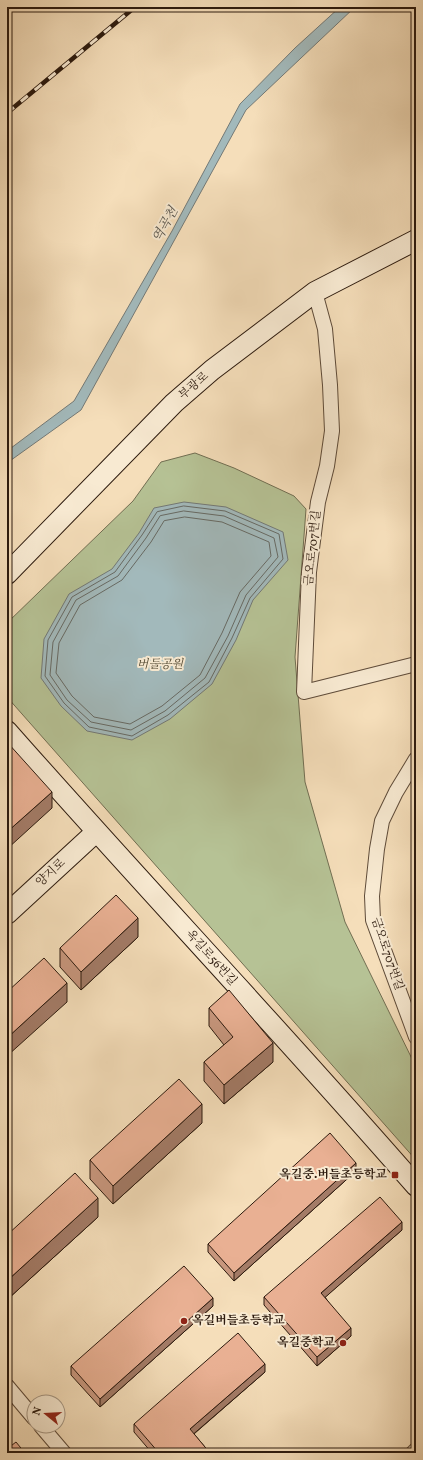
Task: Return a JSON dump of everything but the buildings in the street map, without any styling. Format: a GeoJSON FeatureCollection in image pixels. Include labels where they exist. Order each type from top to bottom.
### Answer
{"type":"FeatureCollection","features":[{"type":"Feature","properties":{"kind":"street","name":"부광로"},"geometry":{"type":"LineString","coordinates":[[7,574],[174,403],[212,370],[315,292],[416,240]]}},
{"type":"Feature","properties":{"kind":"street","name":"금오로707번길"},"geometry":{"type":"LineString","coordinates":[[315,292],[325,330],[332,431],[327,466],[318,502],[309,572],[304,692],[416,664]]}},
{"type":"Feature","properties":{"kind":"street","name":"옥길로56번길"},"geometry":{"type":"LineString","coordinates":[[7,731],[96,832],[346,1106],[416,1186]]}},
{"type":"Feature","properties":{"kind":"street","name":"금오로707번길"},"geometry":{"type":"LineString","coordinates":[[416,759],[396,792],[382,821],[377,849],[372,896],[373,920],[416,1037]]}},
{"type":"Feature","properties":{"kind":"street","name":"양지로"},"geometry":{"type":"LineString","coordinates":[[7,914],[96,832]]}},
{"type":"Feature","properties":{"kind":"street"},"geometry":{"type":"LineString","coordinates":[[7,1386],[26,1409]]}},
{"type":"Feature","properties":{"kind":"street"},"geometry":{"type":"LineString","coordinates":[[48,1434],[64,1453]]}},
{"type":"Feature","properties":{"kind":"street"},"geometry":{"type":"LineString","coordinates":[[413,1453],[416,1450]]}},
{"type":"Feature","properties":{"kind":"green space","name":"버들공원"},"geometry":{"type":"Polygon","coordinates":[[[195,453],[234,468],[294,496],[306,509],[295,657],[305,782],[345,922],[416,1067],[416,1160],[7,697],[7,623],[133,501],[161,462],[195,453]]]}},
{"type":"Feature","properties":{"kind":"water"},"geometry":{"type":"Polygon","coordinates":[[[340,7],[355,7],[246,110],[81,410],[7,463],[7,451],[74,401],[172,231],[240,104],[295,48],[340,7]]]}},
{"type":"Feature","properties":{"kind":"water"},"geometry":{"type":"Polygon","coordinates":[[[184,502],[226,507],[283,532],[288,560],[253,600],[236,640],[212,684],[170,719],[132,740],[87,731],[61,706],[41,678],[44,639],[69,594],[112,569],[139,533],[154,508],[184,502]]]}},
{"type":"Feature","properties":{"kind":"railway"},"geometry":{"type":"LineString","coordinates":[[7,113],[135,7]]}},
{"type":"Feature","properties":{"kind":"place","name":"옥길중.버들초등학교"},"geometry":{"type":"Point","coordinates":[395,1175]}},
{"type":"Feature","properties":{"kind":"place","name":"옥길버들초등학교"},"geometry":{"type":"Point","coordinates":[184,1321]}},
{"type":"Feature","properties":{"kind":"place","name":"옥길중학교"},"geometry":{"type":"Point","coordinates":[343,1343]}},
{"type":"Feature","properties":{"kind":"water label","name":"역곡천"},"geometry":{"type":"Point","coordinates":[166,225]}}]}
